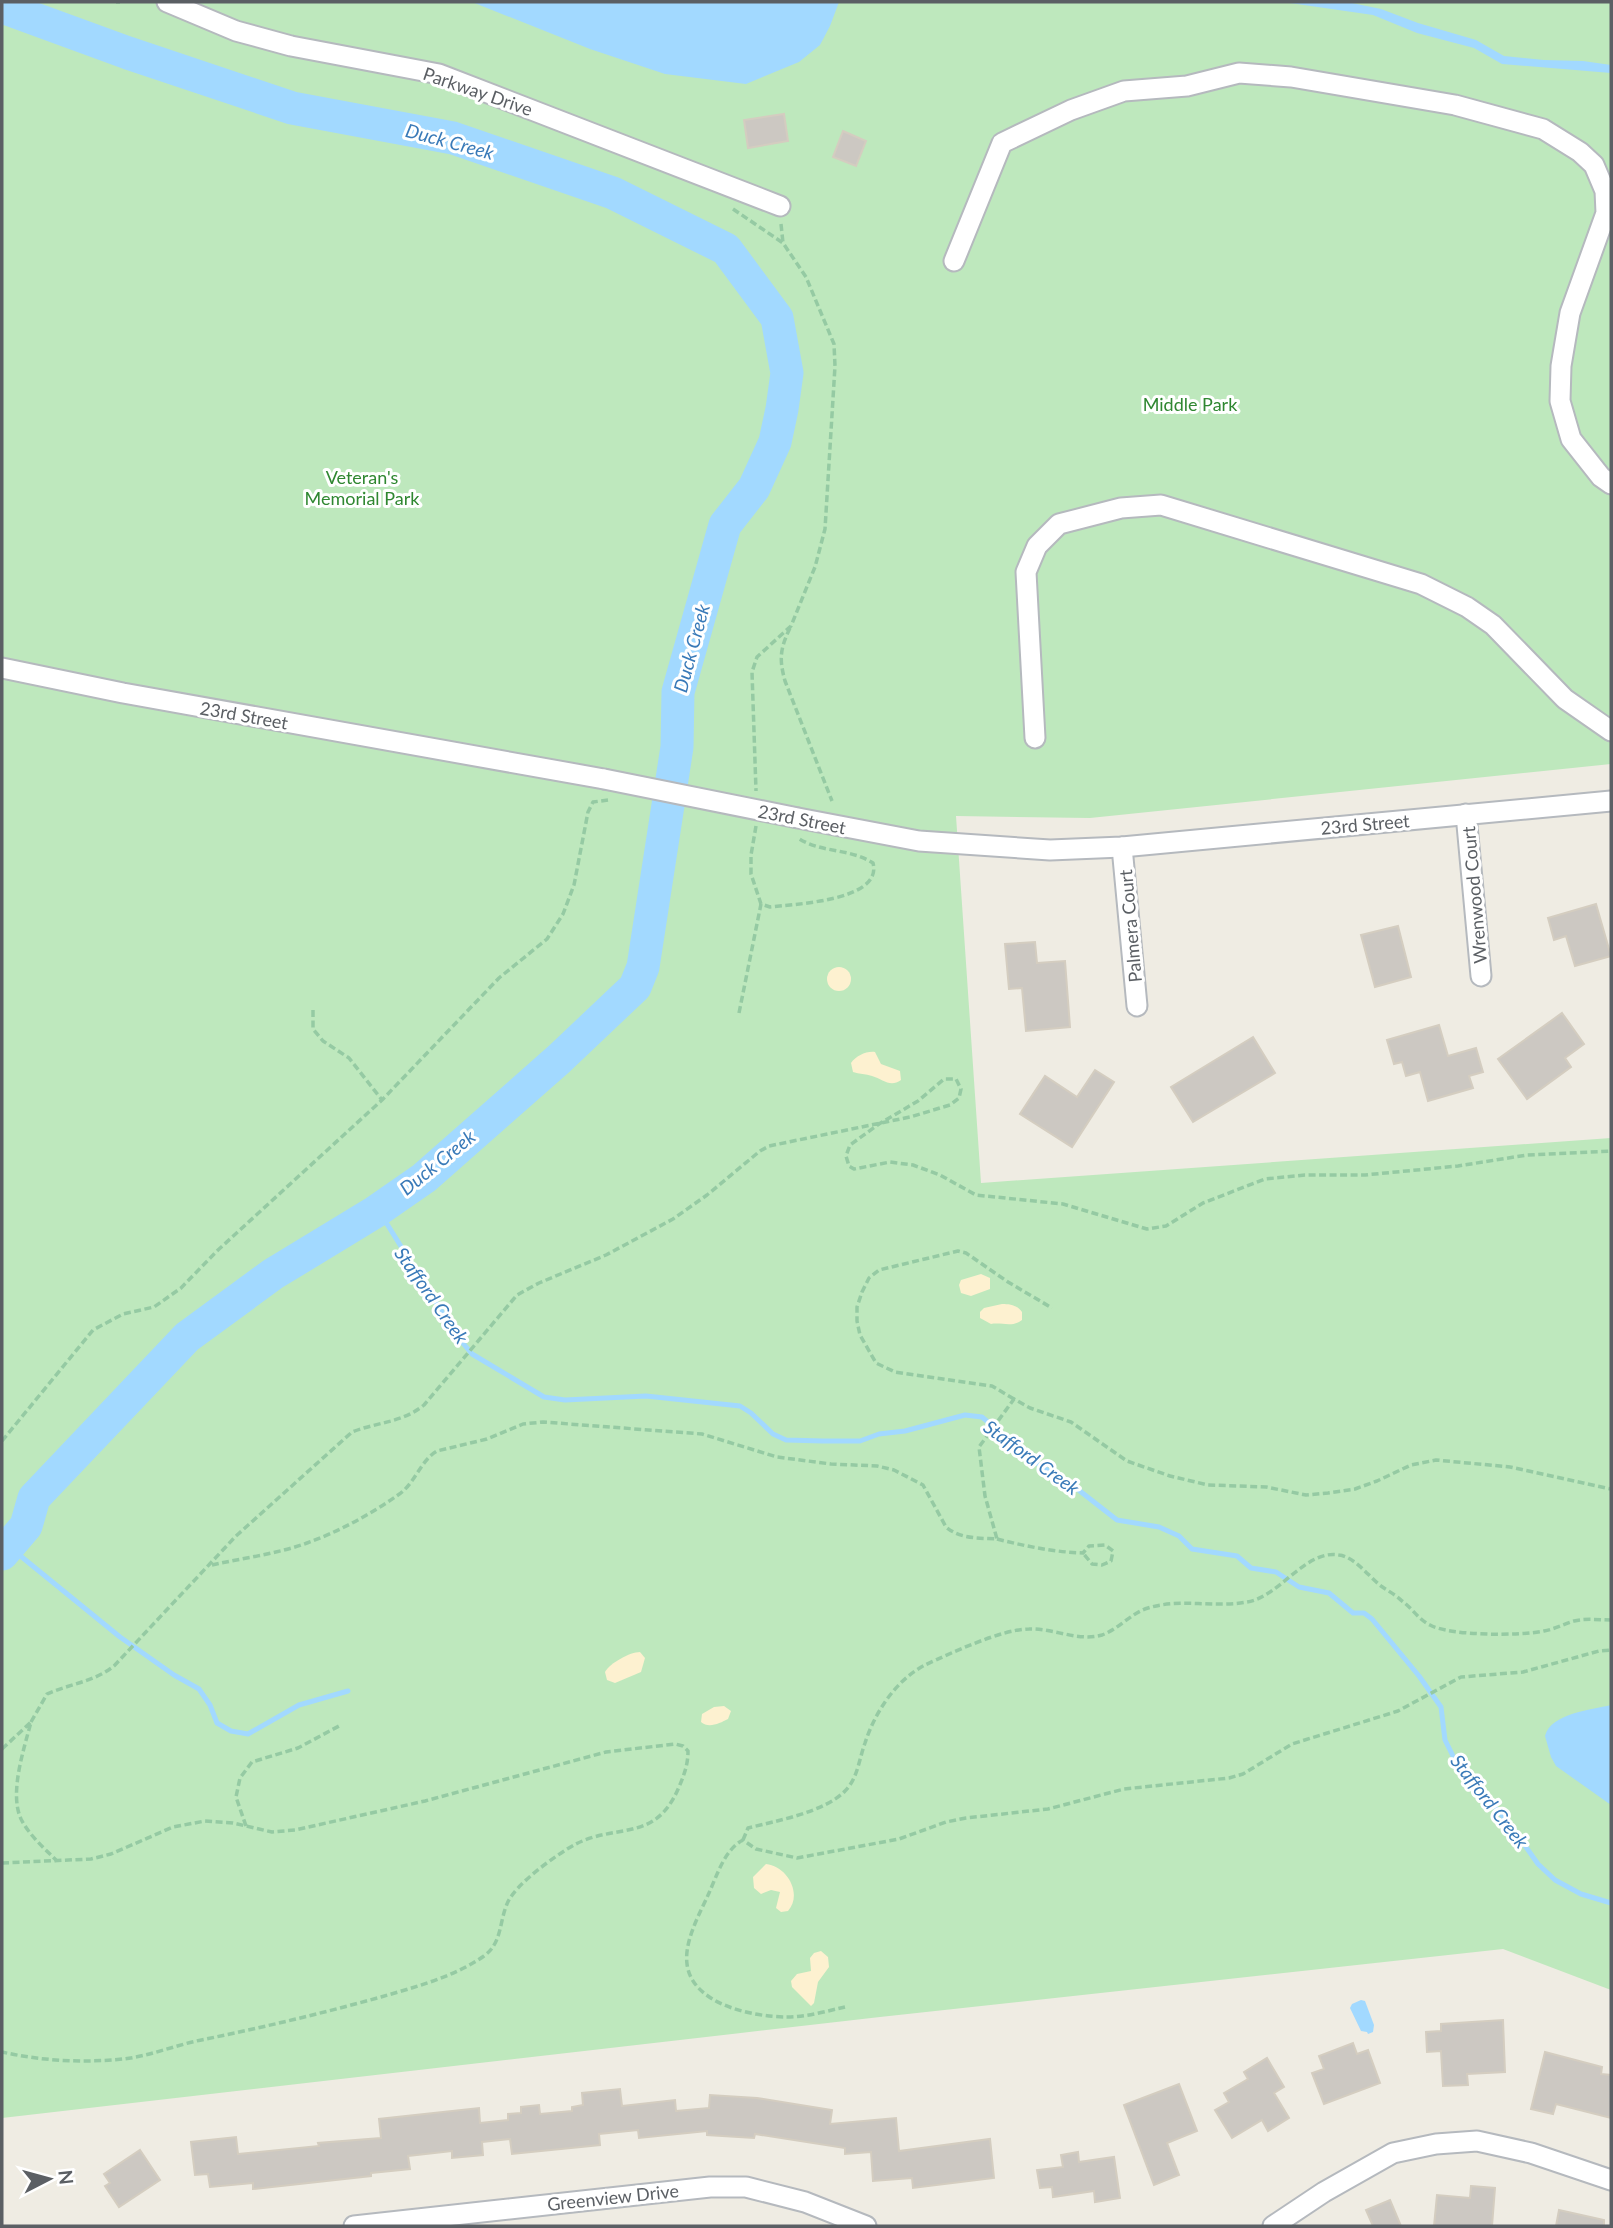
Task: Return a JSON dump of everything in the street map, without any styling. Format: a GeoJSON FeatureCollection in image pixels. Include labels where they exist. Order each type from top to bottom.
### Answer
{"type":"FeatureCollection","features":[{"type":"Feature","properties":{"kind":"street","name":"Parkway Drive"},"geometry":{"type":"LineString","coordinates":[[167,2],[236,31],[280,43],[439,74],[780,206]]}},
{"type":"Feature","properties":{"kind":"street"},"geometry":{"type":"LineString","coordinates":[[954,261],[1002,143],[1071,110],[1124,91],[1187,86],[1239,73],[1291,77],[1455,105],[1543,129],[1603,164],[1606,214],[1570,313],[1561,366],[1560,401],[1571,439],[1601,477],[1611,484]]}},
{"type":"Feature","properties":{"kind":"street"},"geometry":{"type":"LineString","coordinates":[[1035,738],[1026,572],[1037,546],[1059,524],[1121,508],[1161,505],[1421,584],[1466,607],[1493,625],[1565,699],[1611,731]]}},
{"type":"Feature","properties":{"kind":"street","name":"23rd Street"},"geometry":{"type":"LineString","coordinates":[[2,668],[150,698],[604,779],[795,827],[933,842],[1050,850],[1122,846],[1611,801]]}},
{"type":"Feature","properties":{"kind":"street","name":"Wrenwood Court"},"geometry":{"type":"LineString","coordinates":[[1466,814],[1481,976]]}},
{"type":"Feature","properties":{"kind":"street","name":"Palmera Court"},"geometry":{"type":"LineString","coordinates":[[1122,846],[1137,1006]]}},
{"type":"Feature","properties":{"kind":"street"},"geometry":{"type":"LineString","coordinates":[[1272,2226],[1393,2152],[1436,2144],[1477,2141],[1531,2153],[1611,2180]]}},
{"type":"Feature","properties":{"kind":"street","name":"Greenview Drive"},"geometry":{"type":"LineString","coordinates":[[354,2226],[710,2187],[746,2187],[806,2202],[866,2226]]}},
{"type":"Feature","properties":{"kind":"path"},"geometry":{"type":"LineString","coordinates":[[732,209],[783,243],[806,277],[834,344],[825,529],[815,567],[783,644],[780,663],[832,801]]}},
{"type":"Feature","properties":{"kind":"path"},"geometry":{"type":"LineString","coordinates":[[756,799],[752,672],[757,657],[791,626]]}},
{"type":"Feature","properties":{"kind":"path"},"geometry":{"type":"LineString","coordinates":[[2,1441],[93,1330],[123,1314],[154,1307],[181,1288],[218,1250],[382,1100],[499,978],[547,939],[563,914],[574,885],[587,812],[593,802],[614,801]]}},
{"type":"Feature","properties":{"kind":"path"},"geometry":{"type":"LineString","coordinates":[[739,1013],[761,904],[751,874],[756,824]]}},
{"type":"Feature","properties":{"kind":"path"},"geometry":{"type":"LineString","coordinates":[[761,904],[770,907],[846,897],[872,878],[875,871],[873,863],[863,857],[808,845],[795,827]]}},
{"type":"Feature","properties":{"kind":"path"},"geometry":{"type":"LineString","coordinates":[[313,1010],[313,1029],[323,1041],[349,1058],[382,1100]]}},
{"type":"Feature","properties":{"kind":"path"},"geometry":{"type":"LineString","coordinates":[[58,1862],[26,1827],[17,1808],[16,1789],[31,1722],[47,1694],[104,1674],[124,1657],[236,1536],[352,1432],[405,1418],[424,1405],[517,1295],[606,1255],[673,1219],[769,1146],[879,1124],[950,1105],[960,1094],[960,1084],[956,1079],[944,1079],[919,1101],[879,1124],[850,1145],[846,1156],[849,1166],[854,1169],[890,1163],[913,1166],[940,1175],[976,1195],[1063,1204],[1147,1229],[1166,1226],[1203,1203],[1265,1179],[1305,1175],[1364,1175],[1527,1155],[1611,1151]]}},
{"type":"Feature","properties":{"kind":"path"},"geometry":{"type":"LineString","coordinates":[[1052,1308],[966,1253],[958,1251],[879,1270],[869,1278],[862,1292],[857,1307],[858,1328],[876,1363],[895,1371],[992,1386],[1030,1408],[1071,1422],[1111,1451],[1136,1465],[1208,1485],[1266,1487],[1306,1494],[1328,1493],[1356,1489],[1411,1465],[1436,1460],[1510,1467],[1611,1489]]}},
{"type":"Feature","properties":{"kind":"path"},"geometry":{"type":"LineString","coordinates":[[997,1539],[985,1496],[979,1447],[1014,1399]]}},
{"type":"Feature","properties":{"kind":"path"},"geometry":{"type":"LineString","coordinates":[[209,1565],[307,1543],[367,1514],[401,1493],[411,1484],[429,1455],[487,1439],[523,1424],[542,1422],[702,1434],[777,1457],[894,1470],[923,1485],[951,1532],[1027,1547],[1083,1553],[1092,1564],[1102,1565],[1111,1561],[1114,1551],[1105,1545],[1089,1546],[1083,1553]]}},
{"type":"Feature","properties":{"kind":"path"},"geometry":{"type":"LineString","coordinates":[[845,2007],[787,2017],[741,2011],[714,2000],[700,1989],[690,1975],[687,1953],[696,1922],[724,1860],[735,1844],[743,1840],[748,1828],[815,1808],[835,1799],[846,1790],[853,1780],[865,1741],[880,1711],[893,1691],[908,1676],[924,1666],[1016,1630],[1043,1629],[1084,1636],[1103,1635],[1145,1608],[1177,1603],[1246,1602],[1259,1599],[1314,1559],[1330,1554],[1348,1557],[1428,1625],[1447,1632],[1525,1633],[1543,1631],[1576,1621],[1611,1620]]}},
{"type":"Feature","properties":{"kind":"path"},"geometry":{"type":"LineString","coordinates":[[743,1840],[756,1849],[797,1858],[899,1839],[966,1818],[1048,1809],[1124,1789],[1229,1778],[1243,1774],[1292,1744],[1366,1722],[1414,1704],[1461,1677],[1523,1672],[1611,1650]]}},
{"type":"Feature","properties":{"kind":"path"},"geometry":{"type":"LineString","coordinates":[[2,1749],[31,1722]]}},
{"type":"Feature","properties":{"kind":"path"},"geometry":{"type":"LineString","coordinates":[[246,1826],[236,1797],[240,1778],[252,1762],[299,1748],[339,1726]]}},
{"type":"Feature","properties":{"kind":"path"},"geometry":{"type":"LineString","coordinates":[[2,1863],[58,1862],[111,1854],[188,1823],[219,1820],[272,1832],[358,1818],[614,1751],[675,1744],[688,1751],[686,1772],[664,1814],[639,1828],[574,1845],[512,1895],[507,1903],[496,1943],[490,1951],[475,1962],[444,1977],[287,2022],[125,2059],[71,2061],[2,2053]]}},
{"type":"Feature","properties":{"kind":"green space"},"geometry":{"type":"Polygon","coordinates":[[[2,2],[1611,2],[1611,764],[1090,818],[956,816],[981,1183],[1611,1138],[1611,1990],[1503,1949],[880,2017],[2,2118],[2,2]]]}},
{"type":"Feature","properties":{"kind":"sand"},"geometry":{"type":"Polygon","coordinates":[[[839,967],[848,970],[851,979],[848,988],[839,991],[830,988],[827,979],[830,970],[839,967]]]}},
{"type":"Feature","properties":{"kind":"sand"},"geometry":{"type":"Polygon","coordinates":[[[875,1052],[881,1064],[900,1071],[901,1080],[890,1083],[853,1072],[851,1063],[856,1058],[875,1052]]]}},
{"type":"Feature","properties":{"kind":"sand"},"geometry":{"type":"Polygon","coordinates":[[[981,1274],[990,1278],[990,1289],[971,1296],[961,1293],[961,1280],[981,1274]]]}},
{"type":"Feature","properties":{"kind":"sand"},"geometry":{"type":"Polygon","coordinates":[[[1002,1304],[1018,1308],[1022,1312],[1022,1320],[1011,1324],[991,1324],[980,1318],[980,1312],[984,1308],[1002,1304]]]}},
{"type":"Feature","properties":{"kind":"sand"},"geometry":{"type":"Polygon","coordinates":[[[640,1652],[645,1658],[641,1672],[615,1683],[607,1680],[605,1672],[611,1665],[640,1652]]]}},
{"type":"Feature","properties":{"kind":"sand"},"geometry":{"type":"Polygon","coordinates":[[[724,1706],[731,1711],[728,1719],[711,1725],[701,1722],[702,1714],[714,1707],[724,1706]]]}},
{"type":"Feature","properties":{"kind":"sand"},"geometry":{"type":"Polygon","coordinates":[[[766,1864],[780,1870],[790,1882],[794,1897],[788,1911],[781,1912],[776,1908],[780,1892],[771,1890],[761,1894],[754,1888],[753,1877],[766,1864]]]}},
{"type":"Feature","properties":{"kind":"sand"},"geometry":{"type":"Polygon","coordinates":[[[821,1951],[828,1957],[829,1967],[818,1982],[811,2006],[792,1987],[791,1981],[797,1974],[811,1971],[810,1958],[821,1951]]]}},
{"type":"Feature","properties":{"kind":"water"},"geometry":{"type":"Polygon","coordinates":[[[472,2],[839,2],[820,45],[799,62],[746,84],[665,74],[590,49],[472,2]]]}},
{"type":"Feature","properties":{"kind":"water"},"geometry":{"type":"Polygon","coordinates":[[[1283,2],[1347,2],[1381,9],[1476,40],[1504,56],[1611,65],[1611,73],[1502,64],[1474,48],[1417,33],[1373,15],[1283,2]]]}},
{"type":"Feature","properties":{"kind":"water"},"geometry":{"type":"Polygon","coordinates":[[[1611,1705],[1611,1805],[1556,1766],[1545,1736],[1549,1728],[1563,1717],[1611,1705]]]}},
{"type":"Feature","properties":{"kind":"water"},"geometry":{"type":"Polygon","coordinates":[[[1361,2000],[1365,2001],[1374,2025],[1373,2032],[1368,2034],[1361,2031],[1350,2008],[1361,2000]]]}},
{"type":"Feature","properties":{"kind":"building"},"geometry":{"type":"Polygon","coordinates":[[[784,114],[788,141],[748,148],[744,120],[784,114]]]}},
{"type":"Feature","properties":{"kind":"building"},"geometry":{"type":"Polygon","coordinates":[[[843,131],[866,141],[856,166],[833,157],[843,131]]]}},
{"type":"Feature","properties":{"kind":"building"},"geometry":{"type":"Polygon","coordinates":[[[1596,904],[1611,956],[1575,966],[1566,936],[1554,940],[1548,918],[1596,904]]]}},
{"type":"Feature","properties":{"kind":"building"},"geometry":{"type":"Polygon","coordinates":[[[1398,926],[1411,977],[1375,987],[1361,935],[1398,926]]]}},
{"type":"Feature","properties":{"kind":"building"},"geometry":{"type":"Polygon","coordinates":[[[1035,942],[1037,963],[1065,961],[1070,1027],[1026,1031],[1022,988],[1009,989],[1005,944],[1035,942]]]}},
{"type":"Feature","properties":{"kind":"building"},"geometry":{"type":"Polygon","coordinates":[[[1562,1013],[1584,1044],[1565,1058],[1571,1067],[1527,1099],[1498,1059],[1562,1013]]]}},
{"type":"Feature","properties":{"kind":"building"},"geometry":{"type":"Polygon","coordinates":[[[1439,1025],[1448,1056],[1476,1048],[1483,1072],[1469,1076],[1473,1088],[1428,1101],[1420,1072],[1406,1076],[1402,1062],[1394,1064],[1387,1040],[1439,1025]]]}},
{"type":"Feature","properties":{"kind":"building"},"geometry":{"type":"Polygon","coordinates":[[[1253,1037],[1275,1073],[1193,1122],[1171,1087],[1253,1037]]]}},
{"type":"Feature","properties":{"kind":"building"},"geometry":{"type":"Polygon","coordinates":[[[1095,1070],[1114,1082],[1072,1147],[1020,1114],[1045,1076],[1077,1097],[1095,1070]]]}},
{"type":"Feature","properties":{"kind":"building"},"geometry":{"type":"Polygon","coordinates":[[[1503,2020],[1505,2072],[1467,2074],[1468,2085],[1443,2086],[1441,2051],[1427,2052],[1426,2032],[1441,2031],[1441,2024],[1503,2020]]]}},
{"type":"Feature","properties":{"kind":"building"},"geometry":{"type":"Polygon","coordinates":[[[1353,2043],[1357,2054],[1368,2050],[1380,2083],[1324,2104],[1312,2073],[1324,2069],[1319,2056],[1353,2043]]]}},
{"type":"Feature","properties":{"kind":"building"},"geometry":{"type":"Polygon","coordinates":[[[1545,2052],[1602,2067],[1601,2074],[1611,2075],[1611,2118],[1556,2104],[1553,2114],[1531,2109],[1545,2052]]]}},
{"type":"Feature","properties":{"kind":"building"},"geometry":{"type":"Polygon","coordinates":[[[1267,2058],[1284,2087],[1274,2093],[1289,2118],[1268,2131],[1262,2120],[1232,2138],[1215,2110],[1229,2102],[1224,2093],[1248,2079],[1244,2072],[1267,2058]]]}},
{"type":"Feature","properties":{"kind":"building"},"geometry":{"type":"Polygon","coordinates":[[[1179,2084],[1197,2131],[1167,2143],[1179,2175],[1154,2185],[1124,2105],[1179,2084]]]}},
{"type":"Feature","properties":{"kind":"building"},"geometry":{"type":"Polygon","coordinates":[[[620,2089],[622,2106],[675,2100],[676,2111],[709,2108],[710,2095],[757,2098],[832,2110],[830,2124],[896,2118],[899,2151],[990,2139],[994,2178],[913,2188],[912,2178],[873,2181],[871,2152],[845,2154],[845,2148],[755,2134],[754,2138],[707,2135],[707,2131],[639,2138],[638,2130],[599,2134],[600,2145],[512,2154],[510,2139],[482,2142],[483,2155],[452,2158],[452,2151],[408,2156],[410,2169],[253,2189],[253,2183],[210,2187],[208,2174],[195,2175],[191,2142],[236,2137],[238,2154],[319,2146],[318,2143],[381,2138],[379,2119],[479,2108],[480,2123],[508,2120],[508,2114],[521,2113],[521,2107],[539,2105],[540,2114],[572,2111],[572,2107],[583,2105],[582,2093],[620,2089]]]}},
{"type":"Feature","properties":{"kind":"building"},"geometry":{"type":"Polygon","coordinates":[[[140,2150],[160,2180],[119,2207],[105,2186],[110,2183],[104,2174],[140,2150]]]}},
{"type":"Feature","properties":{"kind":"building"},"geometry":{"type":"Polygon","coordinates":[[[1078,2152],[1079,2162],[1114,2157],[1120,2198],[1095,2202],[1094,2191],[1053,2197],[1052,2187],[1040,2188],[1037,2170],[1063,2167],[1061,2155],[1078,2152]]]}},
{"type":"Feature","properties":{"kind":"building"},"geometry":{"type":"Polygon","coordinates":[[[1471,2186],[1495,2188],[1492,2226],[1434,2226],[1437,2195],[1470,2198],[1471,2186]]]}},
{"type":"Feature","properties":{"kind":"building"},"geometry":{"type":"Polygon","coordinates":[[[1390,2200],[1401,2226],[1373,2226],[1366,2210],[1390,2200]]]}},
{"type":"Feature","properties":{"kind":"building"},"geometry":{"type":"Polygon","coordinates":[[[1559,2210],[1604,2220],[1604,2226],[1556,2226],[1559,2210]]]}},
{"type":"Feature","properties":{"kind":"waterway","name":"Duck Creek"},"geometry":{"type":"LineString","coordinates":[[2,7],[292,108],[453,138],[613,193],[726,249],[777,318],[787,373],[775,442],[754,488],[725,525],[678,692],[677,747],[643,967],[635,987],[559,1059],[424,1178],[375,1212],[273,1274],[187,1337],[34,1498],[26,1526],[2,1554]]}},
{"type":"Feature","properties":{"kind":"waterway","name":"Stafford Creek"},"geometry":{"type":"LineString","coordinates":[[375,1212],[387,1224],[457,1336],[472,1354],[544,1397],[565,1400],[646,1396],[740,1406],[773,1434],[786,1440],[860,1441],[879,1434],[905,1431],[965,1415],[982,1417],[1038,1464],[1076,1488],[1117,1520],[1159,1527],[1179,1536],[1192,1549],[1237,1556],[1251,1568],[1276,1572],[1299,1587],[1329,1593],[1353,1613],[1364,1613],[1372,1619],[1419,1676],[1441,1707],[1445,1740],[1455,1760],[1511,1826],[1538,1864],[1555,1880],[1581,1894],[1611,1903]]}},
{"type":"Feature","properties":{"kind":"waterway"},"geometry":{"type":"LineString","coordinates":[[7,1545],[120,1637],[199,1689],[210,1705],[217,1723],[231,1731],[248,1734],[299,1705],[348,1691]]}},
{"type":"Feature","properties":{"kind":"park label","name":"Middle Park"},"geometry":{"type":"Point","coordinates":[1190,404]}},
{"type":"Feature","properties":{"kind":"park label","name":"Veteran's Memorial Park"},"geometry":{"type":"Point","coordinates":[362,487]}}]}
